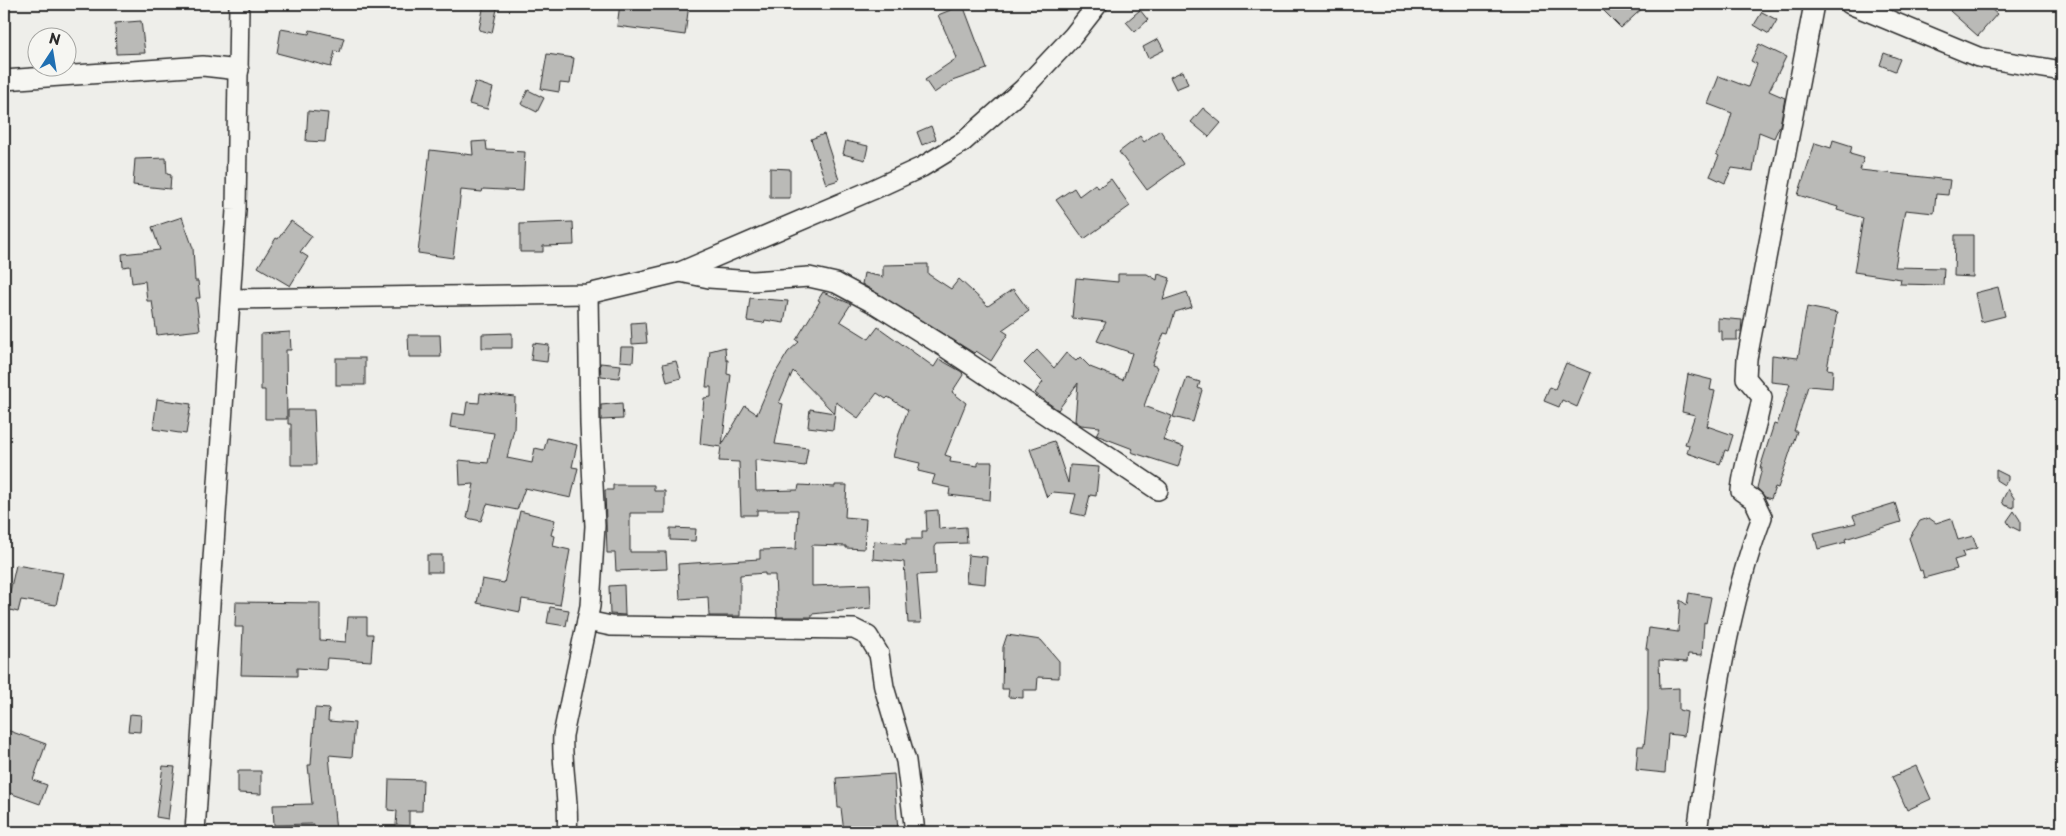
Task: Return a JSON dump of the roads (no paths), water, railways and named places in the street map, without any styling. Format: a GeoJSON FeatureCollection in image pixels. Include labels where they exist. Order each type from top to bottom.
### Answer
{"type":"FeatureCollection","features":[{"type":"Feature","properties":{"kind":"street"},"geometry":{"type":"LineString","coordinates":[[195,832],[236,210],[239,4]]}},
{"type":"Feature","properties":{"kind":"street"},"geometry":{"type":"LineString","coordinates":[[231,299],[588,294],[680,272],[872,190],[922,167],[963,142],[1023,89],[1072,36],[1098,4]]}},
{"type":"Feature","properties":{"kind":"street"},"geometry":{"type":"LineString","coordinates":[[1697,832],[1722,660],[1746,558],[1762,517],[1754,500],[1741,491],[1743,471],[1758,425],[1762,397],[1746,378],[1747,360],[1814,4]]}},
{"type":"Feature","properties":{"kind":"street"},"geometry":{"type":"LineString","coordinates":[[1850,4],[1978,57],[2062,71]]}},
{"type":"Feature","properties":{"kind":"street"},"geometry":{"type":"LineString","coordinates":[[4,80],[203,66],[239,70]]}},
{"type":"Feature","properties":{"kind":"street"},"geometry":{"type":"LineString","coordinates":[[680,272],[709,278],[753,281],[809,278],[836,283],[877,305],[946,348],[1158,490]]}},
{"type":"Feature","properties":{"kind":"street"},"geometry":{"type":"LineString","coordinates":[[567,832],[567,799],[562,751],[563,735],[590,606],[595,526],[590,424],[588,294]]}},
{"type":"Feature","properties":{"kind":"street"},"geometry":{"type":"LineString","coordinates":[[587,621],[611,626],[854,629],[868,636],[879,654],[884,687],[906,761],[915,832]]}}]}
